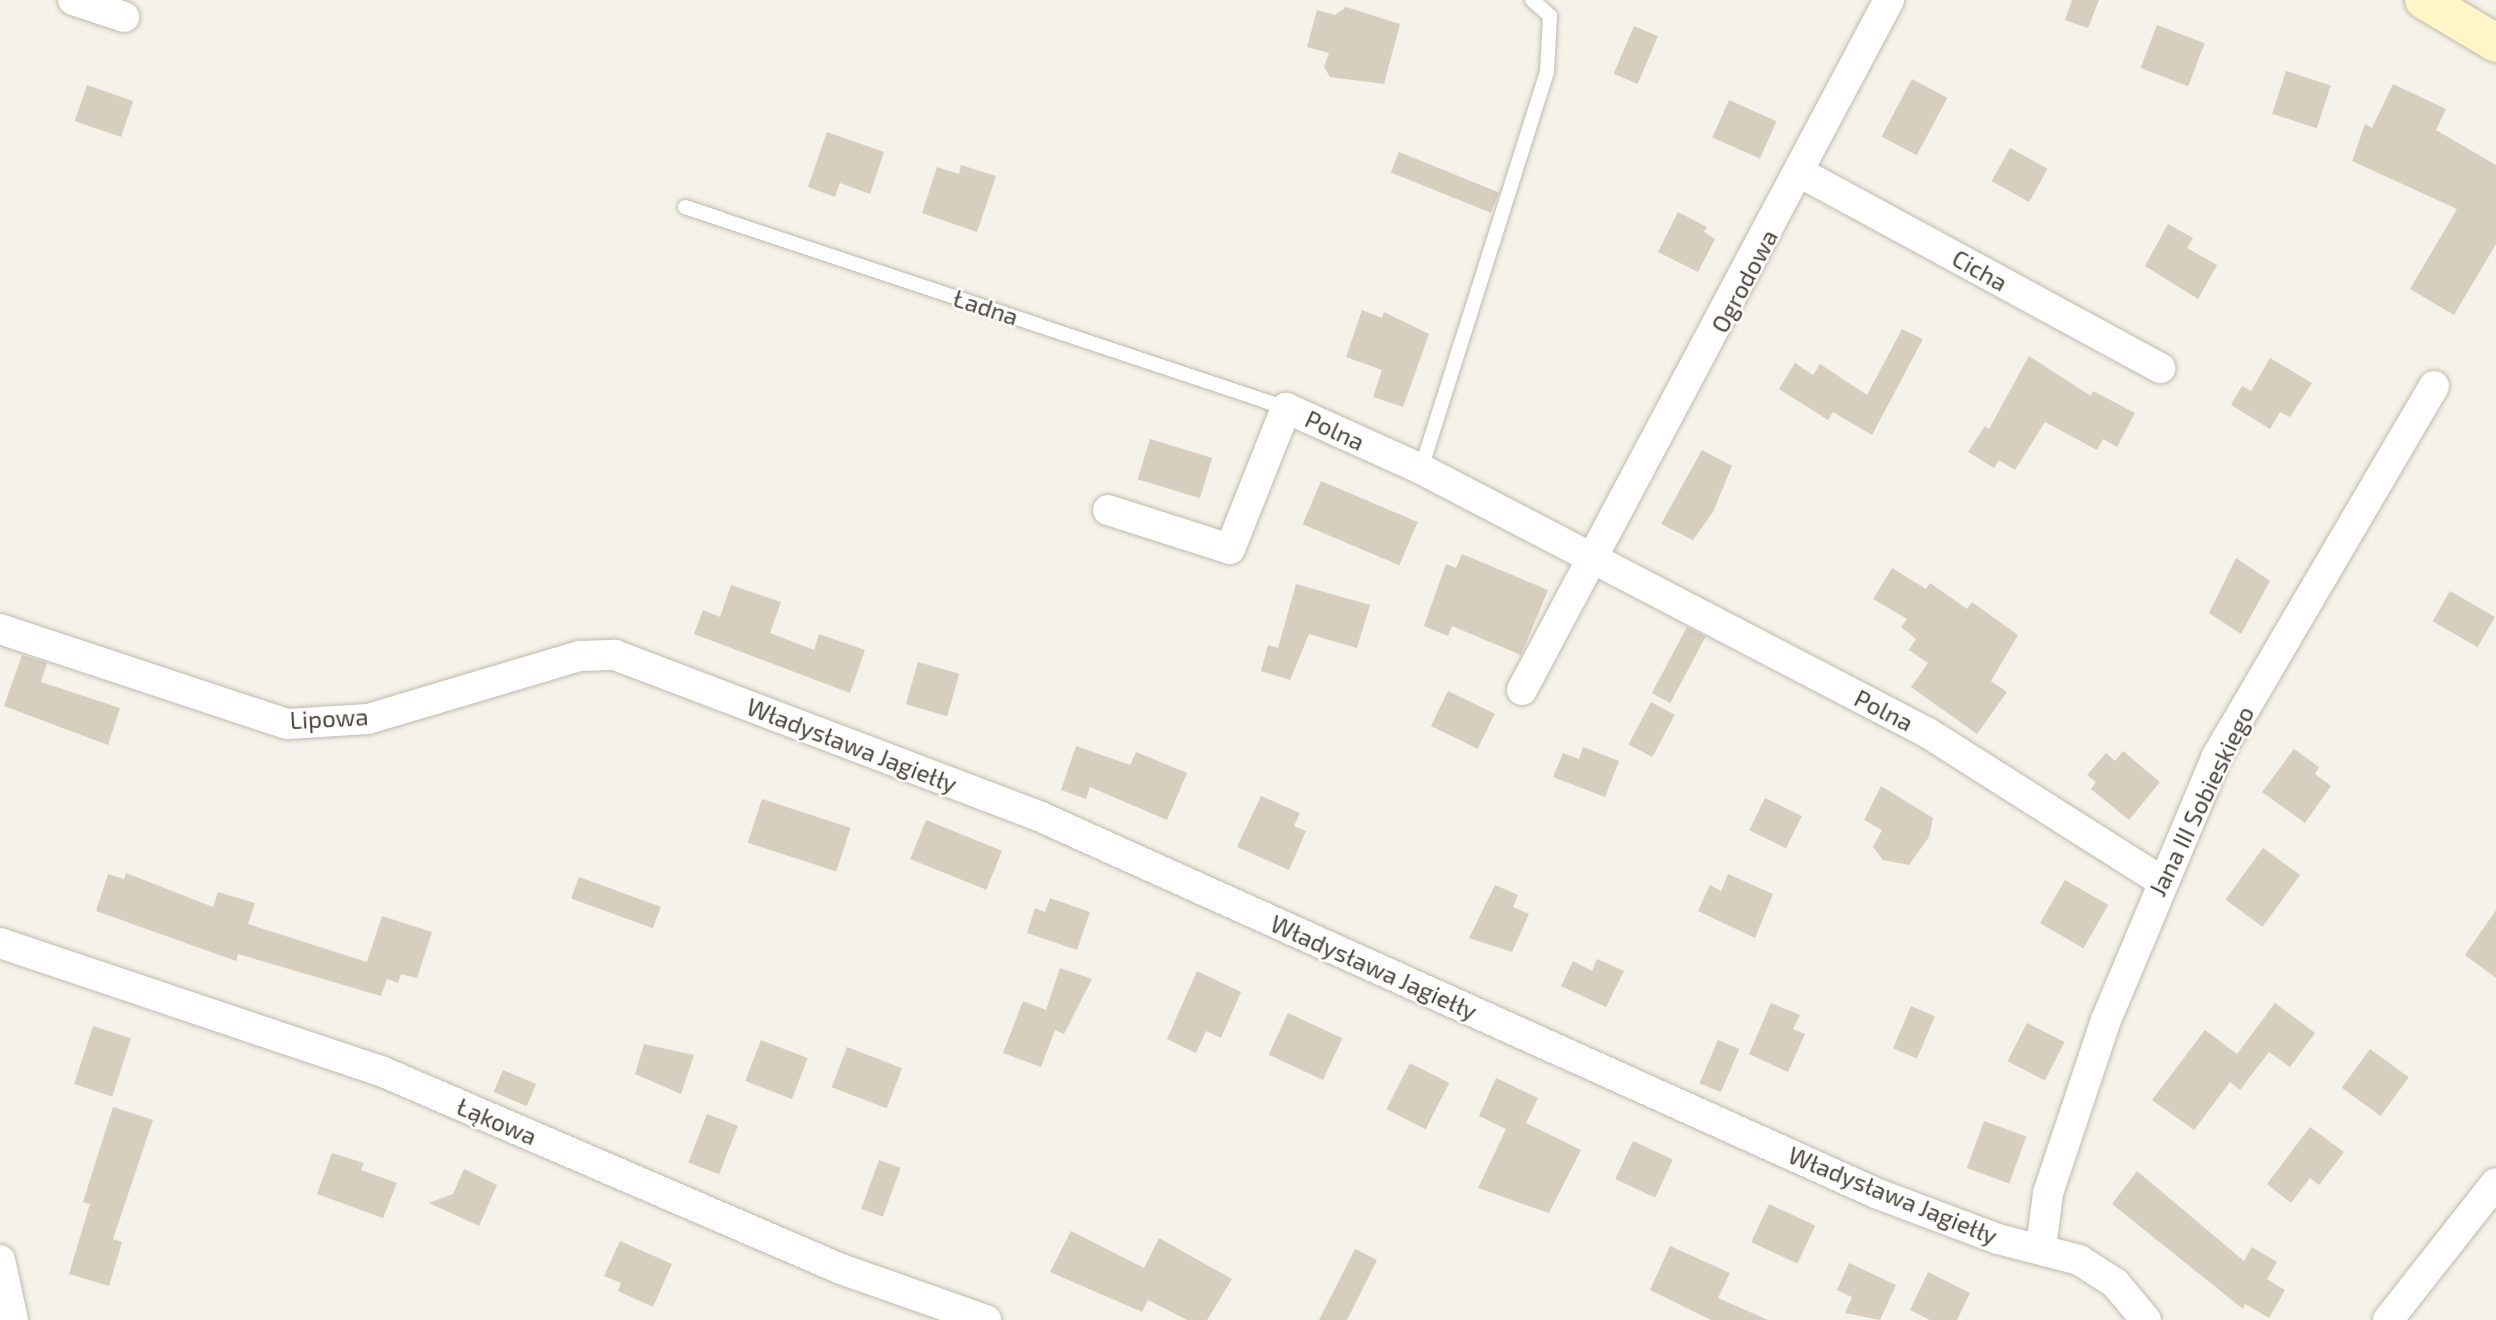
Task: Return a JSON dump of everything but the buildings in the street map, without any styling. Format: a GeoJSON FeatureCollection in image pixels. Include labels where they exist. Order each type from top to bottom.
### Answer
{"type":"FeatureCollection","features":[{"type":"Feature","properties":{"kind":"main road"},"geometry":{"type":"LineString","coordinates":[[2424,0],[2496,43]]}},
{"type":"Feature","properties":{"kind":"street"},"geometry":{"type":"LineString","coordinates":[[73,0],[124,17]]}},
{"type":"Feature","properties":{"kind":"street","name":"Ogrodowa"},"geometry":{"type":"LineString","coordinates":[[1596,560],[1801,173],[1889,0]]}},
{"type":"Feature","properties":{"kind":"street","name":"Cicha"},"geometry":{"type":"LineString","coordinates":[[1801,173],[2160,368]]}},
{"type":"Feature","properties":{"kind":"street","name":"Jana III Sobieskiego"},"geometry":{"type":"LineString","coordinates":[[2042,1248],[2049,1192],[2161,881],[2217,756],[2434,386]]}},
{"type":"Feature","properties":{"kind":"street","name":"Polna"},"geometry":{"type":"LineString","coordinates":[[1108,510],[1230,549],[1286,408],[1421,470],[1928,733],[2161,881]]}},
{"type":"Feature","properties":{"kind":"street"},"geometry":{"type":"LineString","coordinates":[[1522,690],[1596,560]]}},
{"type":"Feature","properties":{"kind":"street","name":"Lipowa"},"geometry":{"type":"LineString","coordinates":[[0,629],[288,724],[368,719],[580,656]]}},
{"type":"Feature","properties":{"kind":"street","name":"Władysława Jagiełły"},"geometry":{"type":"LineString","coordinates":[[580,656],[615,655],[1041,817],[1878,1194],[1998,1239],[2042,1248],[2079,1260],[2115,1283],[2146,1320]]}},
{"type":"Feature","properties":{"kind":"street","name":"Łąkowa"},"geometry":{"type":"LineString","coordinates":[[0,943],[381,1071],[841,1269],[986,1320]]}},
{"type":"Feature","properties":{"kind":"street"},"geometry":{"type":"LineString","coordinates":[[2388,1320],[2496,1183]]}},
{"type":"Feature","properties":{"kind":"street"},"geometry":{"type":"LineString","coordinates":[[0,1260],[13,1320]]}},
{"type":"Feature","properties":{"kind":"lane"},"geometry":{"type":"LineString","coordinates":[[1421,470],[1547,72],[1550,16],[1532,0]]}},
{"type":"Feature","properties":{"kind":"lane","name":"Ładna"},"geometry":{"type":"LineString","coordinates":[[685,207],[1286,408]]}}]}
